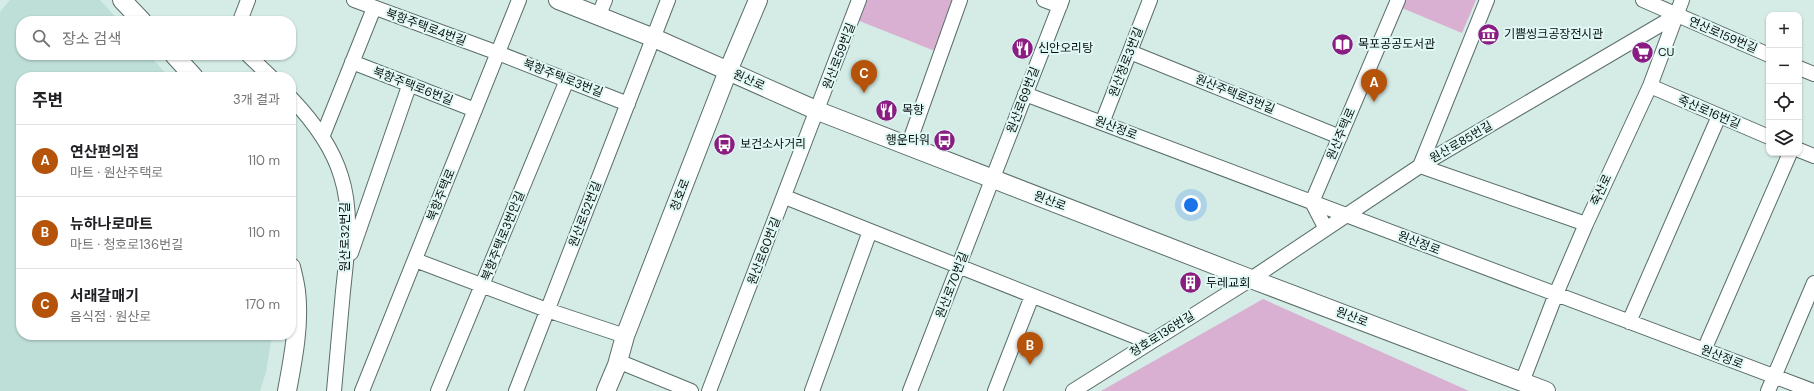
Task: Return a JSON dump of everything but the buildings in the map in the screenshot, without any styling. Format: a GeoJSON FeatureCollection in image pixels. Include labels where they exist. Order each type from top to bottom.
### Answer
{"type":"FeatureCollection","features":[{"type":"Feature","properties":{"kind":"street"},"geometry":{"type":"LineString","coordinates":[[122,0],[137,16]]}},
{"type":"Feature","properties":{"kind":"street"},"geometry":{"type":"LineString","coordinates":[[242,16],[248,0]]}},
{"type":"Feature","properties":{"kind":"street","name":"북항주택로4번길"},"geometry":{"type":"LineString","coordinates":[[354,0],[498,53]]}},
{"type":"Feature","properties":{"kind":"street","name":"북항주택로"},"geometry":{"type":"LineString","coordinates":[[364,390],[519,0]]}},
{"type":"Feature","properties":{"kind":"street","name":"원산로"},"geometry":{"type":"LineString","coordinates":[[558,0],[654,38],[818,111],[1251,279],[1546,391]]}},
{"type":"Feature","properties":{"kind":"street"},"geometry":{"type":"LineString","coordinates":[[598,17],[605,0]]}},
{"type":"Feature","properties":{"kind":"street","name":"원산로52번길"},"geometry":{"type":"LineString","coordinates":[[516,391],[668,0]]}},
{"type":"Feature","properties":{"kind":"street","name":"청호로"},"geometry":{"type":"LineString","coordinates":[[606,391],[617,365],[625,336],[728,71],[758,0]]}},
{"type":"Feature","properties":{"kind":"street","name":"원산로59번길"},"geometry":{"type":"LineString","coordinates":[[818,111],[860,0]]}},
{"type":"Feature","properties":{"kind":"street"},"geometry":{"type":"LineString","coordinates":[[908,146],[960,0]]}},
{"type":"Feature","properties":{"kind":"street"},"geometry":{"type":"LineString","coordinates":[[1044,0],[1061,3]]}},
{"type":"Feature","properties":{"kind":"street","name":"원산정로3번길"},"geometry":{"type":"LineString","coordinates":[[1102,123],[1150,0]]}},
{"type":"Feature","properties":{"kind":"street","name":"원산주택로"},"geometry":{"type":"LineString","coordinates":[[1312,202],[1398,0]]}},
{"type":"Feature","properties":{"kind":"street"},"geometry":{"type":"LineString","coordinates":[[1487,0],[1420,166],[1586,224]]}},
{"type":"Feature","properties":{"kind":"street","name":"연산로159번길"},"geometry":{"type":"LineString","coordinates":[[1643,0],[1766,54]]}},
{"type":"Feature","properties":{"kind":"street","name":"죽산로"},"geometry":{"type":"LineString","coordinates":[[1522,382],[1556,294],[1586,224],[1650,86],[1682,0]]}},
{"type":"Feature","properties":{"kind":"street","name":"원산로69번길"},"geometry":{"type":"LineString","coordinates":[[993,179],[1061,3]]}},
{"type":"Feature","properties":{"kind":"street"},"geometry":{"type":"LineString","coordinates":[[323,135],[374,8]]}},
{"type":"Feature","properties":{"kind":"street","name":"원산로85번길"},"geometry":{"type":"LineString","coordinates":[[1251,279],[1420,166],[1677,15]]}},
{"type":"Feature","properties":{"kind":"street","name":"원산주택로3번길"},"geometry":{"type":"LineString","coordinates":[[1130,52],[1340,137]]}},
{"type":"Feature","properties":{"kind":"street","name":"북항주택로3번길"},"geometry":{"type":"LineString","coordinates":[[498,53],[628,104]]}},
{"type":"Feature","properties":{"kind":"street"},"geometry":{"type":"LineString","coordinates":[[179,60],[189,72]]}},
{"type":"Feature","properties":{"kind":"street"},"geometry":{"type":"LineString","coordinates":[[253,60],[266,72]]}},
{"type":"Feature","properties":{"kind":"street","name":"북항주택로6번길"},"geometry":{"type":"LineString","coordinates":[[352,62],[409,86],[475,110]]}},
{"type":"Feature","properties":{"kind":"street"},"geometry":{"type":"LineString","coordinates":[[1802,69],[1814,74]]}},
{"type":"Feature","properties":{"kind":"street","name":"북항주택로3번안길"},"geometry":{"type":"LineString","coordinates":[[438,391],[567,80]]}},
{"type":"Feature","properties":{"kind":"street"},"geometry":{"type":"LineString","coordinates":[[347,265],[409,86]]}},
{"type":"Feature","properties":{"kind":"street","name":"죽산로16번길"},"geometry":{"type":"LineString","coordinates":[[1650,86],[1766,136]]}},
{"type":"Feature","properties":{"kind":"street","name":"원산정로"},"geometry":{"type":"LineString","coordinates":[[1025,94],[1813,391]]}},
{"type":"Feature","properties":{"kind":"street","name":"원산로32번길"},"geometry":{"type":"LineString","coordinates":[[296,104],[323,135],[342,177],[348,212],[347,265],[334,391]]}},
{"type":"Feature","properties":{"kind":"street","name":"원산로60번길"},"geometry":{"type":"LineString","coordinates":[[709,391],[818,111]]}},
{"type":"Feature","properties":{"kind":"street"},"geometry":{"type":"LineString","coordinates":[[1629,322],[1719,116]]}},
{"type":"Feature","properties":{"kind":"street"},"geometry":{"type":"LineString","coordinates":[[1802,151],[1814,156]]}},
{"type":"Feature","properties":{"kind":"street"},"geometry":{"type":"LineString","coordinates":[[1704,350],[1789,156]]}},
{"type":"Feature","properties":{"kind":"street","name":"원산로70번길"},"geometry":{"type":"LineString","coordinates":[[910,391],[993,179]]}},
{"type":"Feature","properties":{"kind":"street"},"geometry":{"type":"LineString","coordinates":[[785,197],[1149,342]]}},
{"type":"Feature","properties":{"kind":"street"},"geometry":{"type":"LineString","coordinates":[[1312,202],[1326,229]]}},
{"type":"Feature","properties":{"kind":"street"},"geometry":{"type":"LineString","coordinates":[[812,391],[870,231]]}},
{"type":"Feature","properties":{"kind":"street"},"geometry":{"type":"LineString","coordinates":[[415,260],[547,310],[625,336]]}},
{"type":"Feature","properties":{"kind":"street","name":"청호로136번길"},"geometry":{"type":"LineString","coordinates":[[1073,391],[1251,279]]}},
{"type":"Feature","properties":{"kind":"street"},"geometry":{"type":"LineString","coordinates":[[1768,391],[1814,283]]}},
{"type":"Feature","properties":{"kind":"street"},"geometry":{"type":"LineString","coordinates":[[296,292],[296,326]]}},
{"type":"Feature","properties":{"kind":"street"},"geometry":{"type":"LineString","coordinates":[[995,391],[1032,296]]}},
{"type":"Feature","properties":{"kind":"street"},"geometry":{"type":"LineString","coordinates":[[287,391],[294,355],[295,340]]}},
{"type":"Feature","properties":{"kind":"street"},"geometry":{"type":"LineString","coordinates":[[617,365],[625,364],[691,391]]}},
{"type":"Feature","properties":{"kind":"shaded area"},"geometry":{"type":"Polygon","coordinates":[[[10,0],[100,0],[114,16],[16,16],[16,60],[154,60],[164,72],[16,72],[16,340],[271,340],[266,372],[260,391],[0,391],[0,12],[10,0]]]}},
{"type":"Feature","properties":{"kind":"shaded area"},"geometry":{"type":"Polygon","coordinates":[[[865,0],[955,0],[935,51],[857,20],[865,0]]]}},
{"type":"Feature","properties":{"kind":"shaded area"},"geometry":{"type":"Polygon","coordinates":[[[1406,0],[1476,0],[1462,33],[1402,8],[1406,0]]]}},
{"type":"Feature","properties":{"kind":"shaded area"},"geometry":{"type":"Polygon","coordinates":[[[1263,299],[1469,391],[1101,391],[1263,299]]]}},
{"type":"Feature","properties":{"kind":"place","name":"기쁨씽크공장전시관"},"geometry":{"type":"Point","coordinates":[1488,34]}},
{"type":"Feature","properties":{"kind":"place","name":"목포공공도서관"},"geometry":{"type":"Point","coordinates":[1343,44]}},
{"type":"Feature","properties":{"kind":"place","name":"신안오리탕"},"geometry":{"type":"Point","coordinates":[1022,48]}},
{"type":"Feature","properties":{"kind":"place","name":"CU"},"geometry":{"type":"Point","coordinates":[1642,52]}},
{"type":"Feature","properties":{"kind":"place","name":"서래갈매기"},"geometry":{"type":"Point","coordinates":[864,93]}},
{"type":"Feature","properties":{"kind":"place","name":"연산편의점"},"geometry":{"type":"Point","coordinates":[1374,102]}},
{"type":"Feature","properties":{"kind":"place","name":"목향"},"geometry":{"type":"Point","coordinates":[886,110]}},
{"type":"Feature","properties":{"kind":"place","name":"행운타워"},"geometry":{"type":"Point","coordinates":[945,140]}},
{"type":"Feature","properties":{"kind":"place","name":"보건소사거리"},"geometry":{"type":"Point","coordinates":[724,144]}},
{"type":"Feature","properties":{"kind":"place","name":"두레교회"},"geometry":{"type":"Point","coordinates":[1190,283]}},
{"type":"Feature","properties":{"kind":"place","name":"뉴하나로마트"},"geometry":{"type":"Point","coordinates":[1030,365]}}]}
